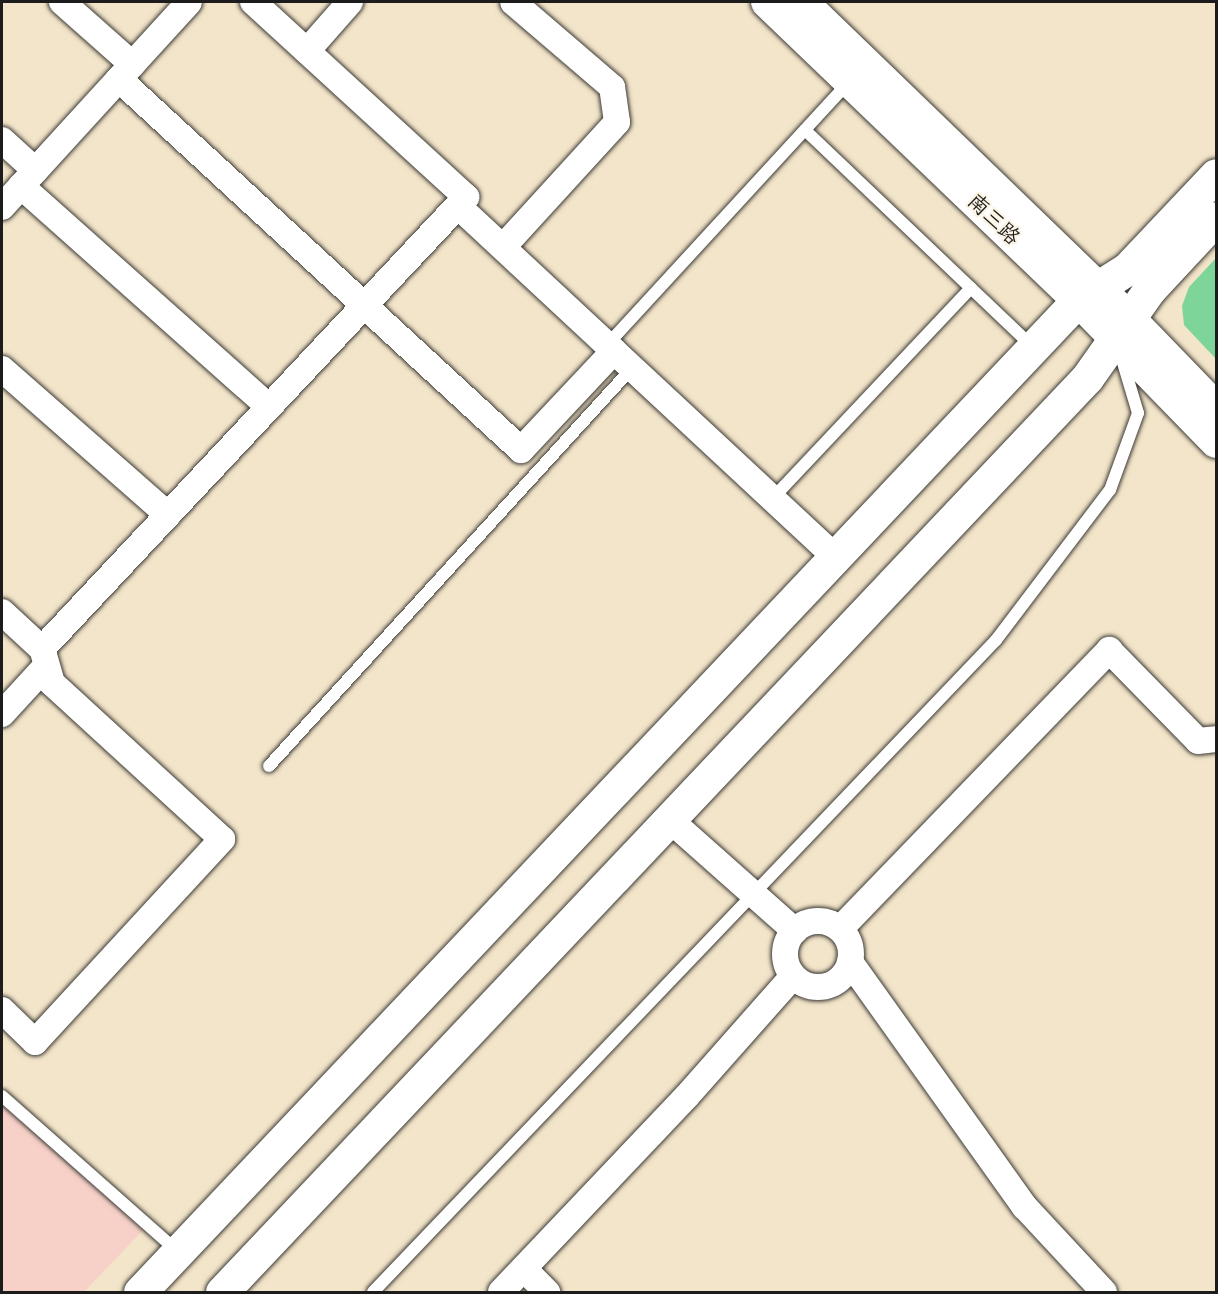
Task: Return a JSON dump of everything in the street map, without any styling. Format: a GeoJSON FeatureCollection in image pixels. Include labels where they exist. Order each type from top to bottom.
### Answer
{"type":"FeatureCollection","features":[{"type":"Feature","properties":{"kind":"main road"},"geometry":{"type":"LineString","coordinates":[[140,1293],[833,555],[1033,347],[1088,293],[1127,269],[1216,175]]}},
{"type":"Feature","properties":{"kind":"main road"},"geometry":{"type":"LineString","coordinates":[[222,1293],[1087,378],[1149,290],[1216,218]]}},
{"type":"Feature","properties":{"kind":"street"},"geometry":{"type":"LineString","coordinates":[[62,2],[125,72],[365,306],[521,450],[610,348]]}},
{"type":"Feature","properties":{"kind":"street"},"geometry":{"type":"LineString","coordinates":[[2,207],[189,2]]}},
{"type":"Feature","properties":{"kind":"street"},"geometry":{"type":"LineString","coordinates":[[2,714],[44,658],[168,515],[466,197],[254,2]]}},
{"type":"Feature","properties":{"kind":"street"},"geometry":{"type":"LineString","coordinates":[[307,51],[350,2]]}},
{"type":"Feature","properties":{"kind":"street"},"geometry":{"type":"LineString","coordinates":[[503,247],[617,122],[612,87],[513,2]]}},
{"type":"Feature","properties":{"kind":"street","name":"南三路"},"geometry":{"type":"LineString","coordinates":[[767,2],[850,81],[1088,293]]}},
{"type":"Feature","properties":{"kind":"street","name":"南三路"},"geometry":{"type":"LineString","coordinates":[[802,2],[1123,328],[1216,408]]}},
{"type":"Feature","properties":{"kind":"street"},"geometry":{"type":"LineString","coordinates":[[2,140],[28,178],[270,407]]}},
{"type":"Feature","properties":{"kind":"street"},"geometry":{"type":"LineString","coordinates":[[458,206],[833,555]]}},
{"type":"Feature","properties":{"kind":"street","name":"南三路"},"geometry":{"type":"LineString","coordinates":[[1123,328],[1216,442]]}},
{"type":"Feature","properties":{"kind":"street"},"geometry":{"type":"LineString","coordinates":[[2,369],[168,515]]}},
{"type":"Feature","properties":{"kind":"street"},"geometry":{"type":"LineString","coordinates":[[2,612],[44,658],[52,683],[222,839],[35,1042],[2,1010]]}},
{"type":"Feature","properties":{"kind":"street"},"geometry":{"type":"LineString","coordinates":[[840,928],[1109,650],[1198,741],[1216,739]]}},
{"type":"Feature","properties":{"kind":"street"},"geometry":{"type":"LineString","coordinates":[[669,820],[795,931]]}},
{"type":"Feature","properties":{"kind":"street"},"geometry":{"type":"LineString","coordinates":[[819,920],[840,928],[851,948],[850,962],[841,977],[827,986],[810,986],[793,976],[785,961],[795,931],[819,920]]}},
{"type":"Feature","properties":{"kind":"street"},"geometry":{"type":"LineString","coordinates":[[850,962],[1025,1207],[1104,1293]]}},
{"type":"Feature","properties":{"kind":"street"},"geometry":{"type":"LineString","coordinates":[[501,1293],[687,1096],[793,976]]}},
{"type":"Feature","properties":{"kind":"street"},"geometry":{"type":"LineString","coordinates":[[524,1269],[547,1293]]}},
{"type":"Feature","properties":{"kind":"lane"},"geometry":{"type":"LineString","coordinates":[[610,348],[850,81]]}},
{"type":"Feature","properties":{"kind":"lane"},"geometry":{"type":"LineString","coordinates":[[805,129],[1033,347]]}},
{"type":"Feature","properties":{"kind":"lane"},"geometry":{"type":"LineString","coordinates":[[772,499],[971,288]]}},
{"type":"Feature","properties":{"kind":"lane"},"geometry":{"type":"LineString","coordinates":[[373,1293],[752,892],[996,640],[1110,490],[1138,413],[1123,328]]}},
{"type":"Feature","properties":{"kind":"lane"},"geometry":{"type":"LineString","coordinates":[[268,766],[632,368]]}},
{"type":"Feature","properties":{"kind":"lane"},"geometry":{"type":"LineString","coordinates":[[2,1096],[178,1252]]}},
{"type":"Feature","properties":{"kind":"shaded area"},"geometry":{"type":"Polygon","coordinates":[[[2,1097],[149,1224],[84,1292],[2,1292],[2,1097]]]}},
{"type":"Feature","properties":{"kind":"green space"},"geometry":{"type":"Polygon","coordinates":[[[1216,258],[1216,359],[1184,325],[1182,306],[1189,287],[1216,258]]]}}]}
